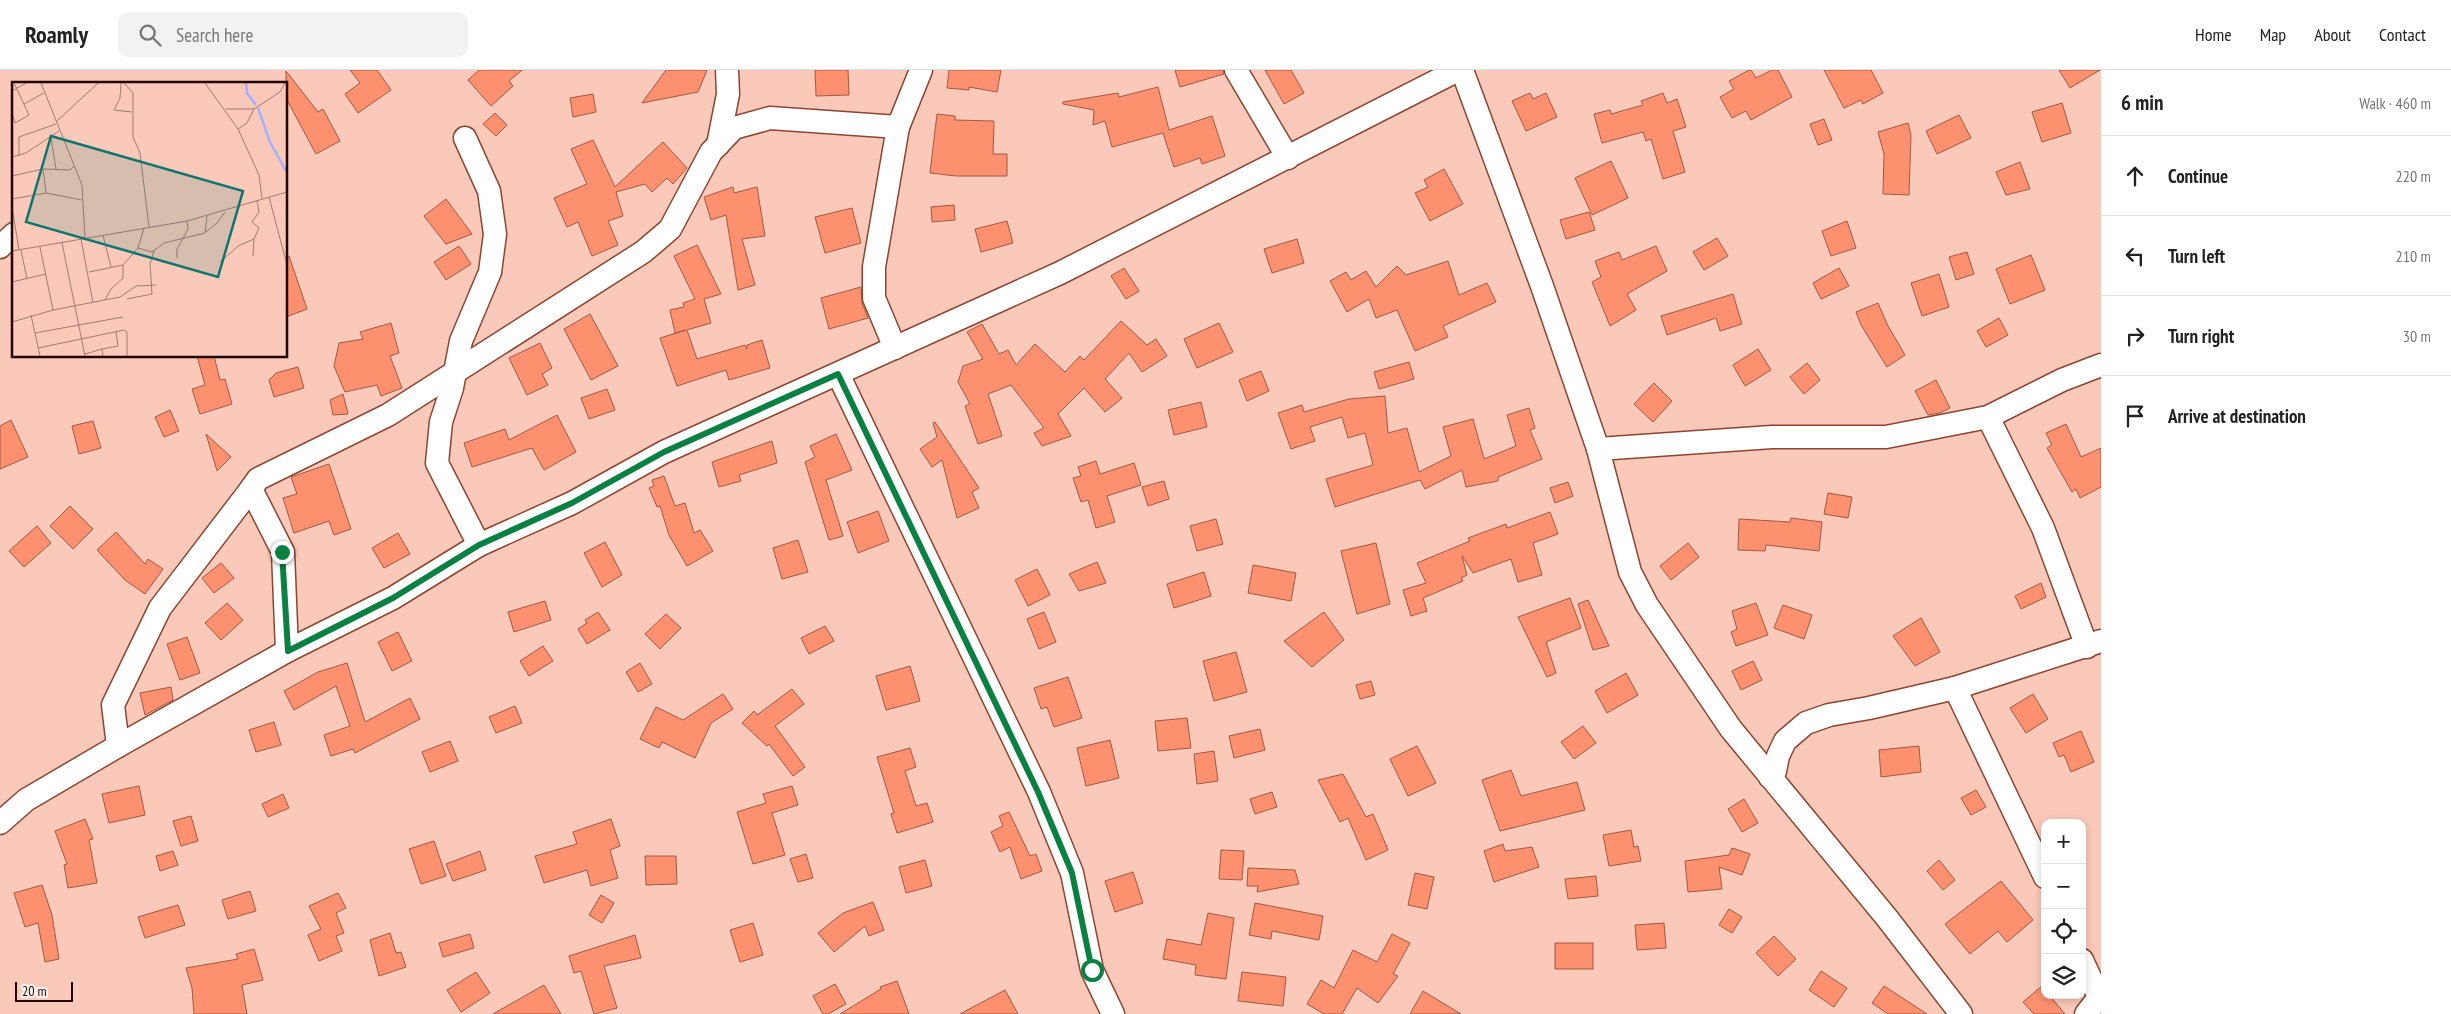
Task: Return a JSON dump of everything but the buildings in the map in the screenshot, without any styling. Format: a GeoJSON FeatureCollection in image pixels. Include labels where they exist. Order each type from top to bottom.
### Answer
{"type":"FeatureCollection","features":[{"type":"Feature","properties":{"kind":"street"},"geometry":{"type":"LineString","coordinates":[[718,145],[728,94],[727,70]]}},
{"type":"Feature","properties":{"kind":"street"},"geometry":{"type":"LineString","coordinates":[[895,348],[874,298],[874,267],[898,127],[921,70]]}},
{"type":"Feature","properties":{"kind":"street"},"geometry":{"type":"LineString","coordinates":[[1236,70],[1288,158]]}},
{"type":"Feature","properties":{"kind":"street"},"geometry":{"type":"LineString","coordinates":[[0,823],[26,800],[118,746],[288,651],[393,598],[479,545],[572,503],[664,452],[1060,273],[1458,70]]}},
{"type":"Feature","properties":{"kind":"street"},"geometry":{"type":"LineString","coordinates":[[1462,70],[1542,286],[1598,449],[1630,572],[1647,605],[1731,729],[1887,918],[1961,1014]]}},
{"type":"Feature","properties":{"kind":"street"},"geometry":{"type":"LineString","coordinates":[[118,746],[113,704],[160,608],[258,479],[388,415],[650,246],[670,229],[711,152],[734,128],[770,118],[898,127]]}},
{"type":"Feature","properties":{"kind":"street"},"geometry":{"type":"LineString","coordinates":[[465,138],[489,191],[495,234],[490,272],[461,341],[455,373],[441,422],[437,463],[479,545]]}},
{"type":"Feature","properties":{"kind":"street"},"geometry":{"type":"LineString","coordinates":[[0,247],[12,236]]}},
{"type":"Feature","properties":{"kind":"street"},"geometry":{"type":"LineString","coordinates":[[1598,449],[1772,438],[1886,437],[1988,417],[2062,380],[2101,365]]}},
{"type":"Feature","properties":{"kind":"street"},"geometry":{"type":"LineString","coordinates":[[838,374],[1038,792],[1072,873],[1092,970],[1113,1014]]}},
{"type":"Feature","properties":{"kind":"street"},"geometry":{"type":"LineString","coordinates":[[1770,777],[1776,770],[1778,756],[1786,741],[1806,723],[1829,715],[1869,708],[1955,688],[2094,644],[2042,528],[1988,417]]}},
{"type":"Feature","properties":{"kind":"street"},"geometry":{"type":"LineString","coordinates":[[252,489],[282,552],[288,651]]}},
{"type":"Feature","properties":{"kind":"street"},"geometry":{"type":"LineString","coordinates":[[1955,688],[2041,869]]}},
{"type":"Feature","properties":{"kind":"street"},"geometry":{"type":"LineString","coordinates":[[2086,973],[2095,1002]]}},
{"type":"Feature","properties":{"kind":"route"},"geometry":{"type":"LineString","coordinates":[[282,552],[288,651],[393,598],[479,545],[572,503],[664,452],[838,374],[1038,792],[1072,873],[1092,970]]}}]}
